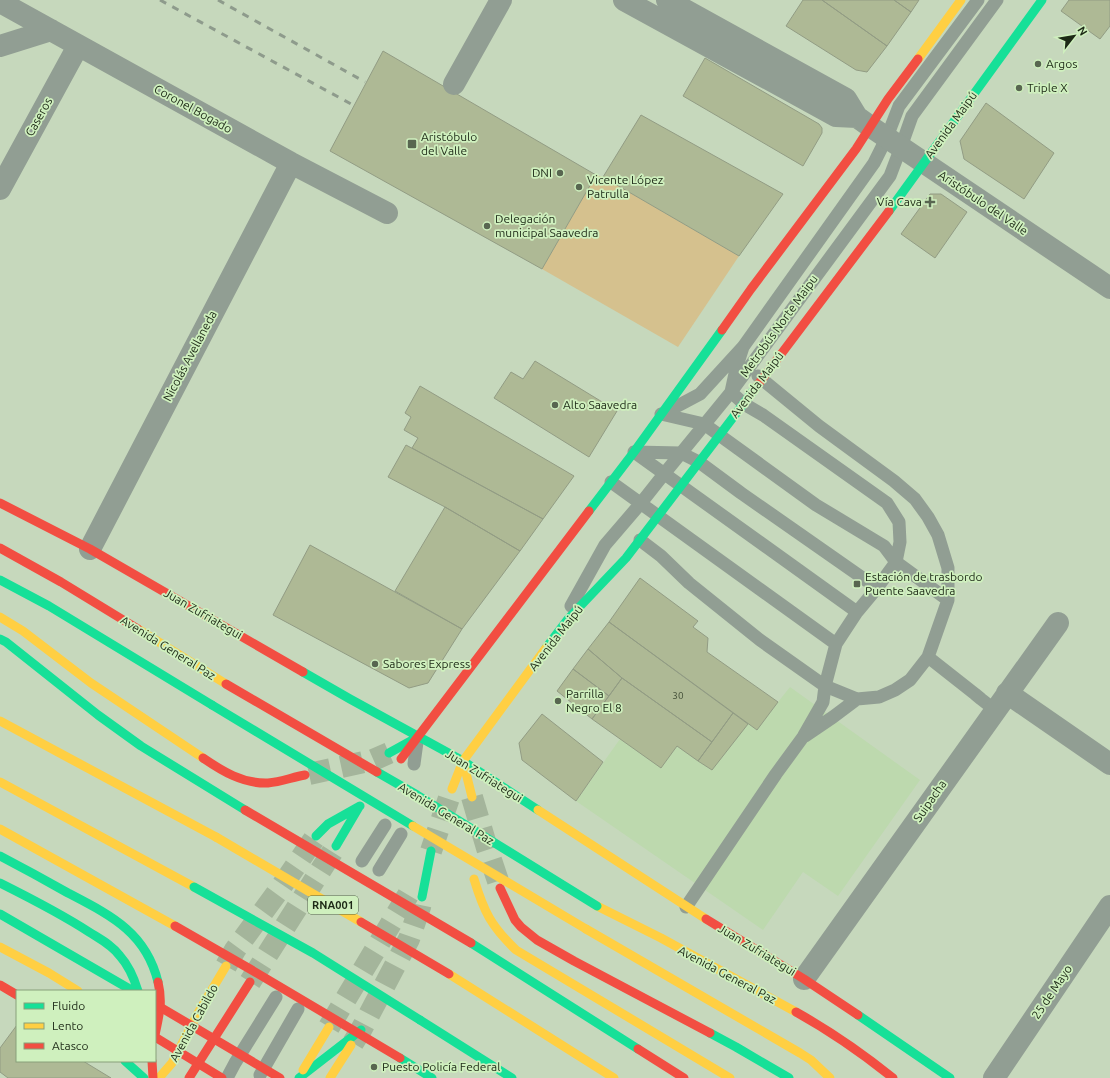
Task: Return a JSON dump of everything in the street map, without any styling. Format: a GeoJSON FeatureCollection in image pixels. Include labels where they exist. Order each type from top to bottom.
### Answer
{"type":"FeatureCollection","features":[{"type":"Feature","properties":{"kind":"main road"},"geometry":{"type":"LineString","coordinates":[[401,759],[634,452],[751,289],[856,150],[879,132],[888,98],[961,0]]}},
{"type":"Feature","properties":{"kind":"main road","name":"Avenida Maipú"},"geometry":{"type":"LineString","coordinates":[[463,761],[568,619],[626,558],[744,404],[924,163],[1042,0]]}},
{"type":"Feature","properties":{"kind":"main road","name":"Juan Zufriategui"},"geometry":{"type":"LineString","coordinates":[[0,503],[137,575],[276,657],[463,761],[686,907],[804,979],[950,1078]]}},
{"type":"Feature","properties":{"kind":"main road","name":"Avenida General Paz"},"geometry":{"type":"LineString","coordinates":[[0,548],[61,582],[226,684],[417,795],[597,906],[661,938],[819,1025],[864,1055],[893,1078]]}},
{"type":"Feature","properties":{"kind":"main road"},"geometry":{"type":"LineString","coordinates":[[0,580],[49,606],[586,929],[800,1053],[811,1060],[830,1078]]}},
{"type":"Feature","properties":{"kind":"main road"},"geometry":{"type":"LineString","coordinates":[[0,617],[23,631],[91,683],[130,710],[232,776],[252,782],[265,783],[304,774]]}},
{"type":"Feature","properties":{"kind":"main road"},"geometry":{"type":"LineString","coordinates":[[0,639],[6,642],[98,715],[141,746],[245,810],[471,943],[684,1078]]}},
{"type":"Feature","properties":{"kind":"main road","name":"RNA001"},"geometry":{"type":"LineString","coordinates":[[0,721],[216,838],[336,907],[449,974],[614,1078]]}},
{"type":"Feature","properties":{"kind":"main road"},"geometry":{"type":"LineString","coordinates":[[389,753],[418,737]]}},
{"type":"Feature","properties":{"kind":"main road"},"geometry":{"type":"LineString","coordinates":[[463,761],[468,795]]}},
{"type":"Feature","properties":{"kind":"main road"},"geometry":{"type":"LineString","coordinates":[[0,782],[312,953],[512,1078]]}},
{"type":"Feature","properties":{"kind":"main road"},"geometry":{"type":"LineString","coordinates":[[316,836],[328,824],[360,806],[336,846]]}},
{"type":"Feature","properties":{"kind":"main road"},"geometry":{"type":"LineString","coordinates":[[0,829],[250,968],[432,1078]]}},
{"type":"Feature","properties":{"kind":"main road"},"geometry":{"type":"LineString","coordinates":[[418,877],[431,851],[422,897]]}},
{"type":"Feature","properties":{"kind":"main road"},"geometry":{"type":"LineString","coordinates":[[0,856],[106,913],[128,929],[137,938],[154,967],[158,981],[161,1001],[156,1030]]}},
{"type":"Feature","properties":{"kind":"main road"},"geometry":{"type":"LineString","coordinates":[[474,879],[485,913],[495,930],[516,950],[730,1078]]}},
{"type":"Feature","properties":{"kind":"main road"},"geometry":{"type":"LineString","coordinates":[[0,883],[76,924],[109,945],[126,963],[138,990]]}},
{"type":"Feature","properties":{"kind":"main road"},"geometry":{"type":"LineString","coordinates":[[500,888],[515,920],[536,940],[736,1047],[789,1078]]}},
{"type":"Feature","properties":{"kind":"main road"},"geometry":{"type":"LineString","coordinates":[[0,914],[131,990]]}},
{"type":"Feature","properties":{"kind":"main road"},"geometry":{"type":"LineString","coordinates":[[0,947],[49,973],[76,990]]}},
{"type":"Feature","properties":{"kind":"main road","name":"Avenida Cabildo"},"geometry":{"type":"LineString","coordinates":[[160,1078],[172,1063],[226,966]]}},
{"type":"Feature","properties":{"kind":"main road","name":"Avenida Cabildo"},"geometry":{"type":"LineString","coordinates":[[188,1078],[250,982]]}},
{"type":"Feature","properties":{"kind":"main road"},"geometry":{"type":"LineString","coordinates":[[0,985],[16,994]]}},
{"type":"Feature","properties":{"kind":"main road"},"geometry":{"type":"LineString","coordinates":[[156,1005],[280,1078]]}},
{"type":"Feature","properties":{"kind":"main road"},"geometry":{"type":"LineString","coordinates":[[299,1078],[329,1027]]}},
{"type":"Feature","properties":{"kind":"main road"},"geometry":{"type":"LineString","coordinates":[[299,1078],[361,1030]]}},
{"type":"Feature","properties":{"kind":"main road"},"geometry":{"type":"LineString","coordinates":[[156,1037],[222,1078]]}},
{"type":"Feature","properties":{"kind":"main road"},"geometry":{"type":"LineString","coordinates":[[330,1078],[353,1043]]}},
{"type":"Feature","properties":{"kind":"main road"},"geometry":{"type":"LineString","coordinates":[[125,1062],[144,1078]]}},
{"type":"Feature","properties":{"kind":"main road"},"geometry":{"type":"LineString","coordinates":[[152,1062],[153,1078]]}},
{"type":"Feature","properties":{"kind":"street"},"geometry":{"type":"LineString","coordinates":[[454,84],[501,0]]}},
{"type":"Feature","properties":{"kind":"street"},"geometry":{"type":"LineString","coordinates":[[624,0],[836,116],[879,132]]}},
{"type":"Feature","properties":{"kind":"street","name":"Aristóbulo del Valle"},"geometry":{"type":"LineString","coordinates":[[668,0],[846,99],[879,132],[1110,288]]}},
{"type":"Feature","properties":{"kind":"street","name":"Coronel Bogado"},"geometry":{"type":"LineString","coordinates":[[0,2],[291,163],[387,213]]}},
{"type":"Feature","properties":{"kind":"street"},"geometry":{"type":"LineString","coordinates":[[0,46],[50,30]]}},
{"type":"Feature","properties":{"kind":"street","name":"Caseros"},"geometry":{"type":"LineString","coordinates":[[0,189],[78,46]]}},
{"type":"Feature","properties":{"kind":"street","name":"Nicolás Avellaneda"},"geometry":{"type":"LineString","coordinates":[[90,549],[291,163]]}},
{"type":"Feature","properties":{"kind":"street","name":"Suipacha"},"geometry":{"type":"LineString","coordinates":[[804,979],[1058,623]]}},
{"type":"Feature","properties":{"kind":"street"},"geometry":{"type":"LineString","coordinates":[[1001,701],[1110,764]]}},
{"type":"Feature","properties":{"kind":"street","name":"25 de Mayo"},"geometry":{"type":"LineString","coordinates":[[994,1078],[1110,906]]}},
{"type":"Feature","properties":{"kind":"lane","name":"Metrobús Norte Maipu"},"geometry":{"type":"LineString","coordinates":[[661,414],[700,394],[743,347],[874,163],[879,132],[978,0]]}},
{"type":"Feature","properties":{"kind":"lane","name":"Metrobús Norte Maipu"},"geometry":{"type":"LineString","coordinates":[[879,132],[912,116],[997,0]]}},
{"type":"Feature","properties":{"kind":"lane","name":"Metrobús Norte Maipu"},"geometry":{"type":"LineString","coordinates":[[549,645],[605,544],[641,503],[731,392],[890,176],[879,132]]}},
{"type":"Feature","properties":{"kind":"lane"},"geometry":{"type":"LineString","coordinates":[[686,907],[776,774],[803,737],[823,702],[825,686],[836,644],[857,612],[896,562],[900,542],[899,522],[887,503],[763,415],[744,404],[731,392],[743,347]]}},
{"type":"Feature","properties":{"kind":"lane"},"geometry":{"type":"LineString","coordinates":[[640,540],[661,556],[689,583],[760,640],[825,686],[857,699],[879,697],[895,690],[910,680],[928,658],[948,600],[948,568],[938,535],[928,517],[915,499],[894,481],[819,426],[748,369]]}},
{"type":"Feature","properties":{"kind":"lane"},"geometry":{"type":"LineString","coordinates":[[661,414],[704,424],[816,505],[884,546],[896,562],[948,600]]}},
{"type":"Feature","properties":{"kind":"lane"},"geometry":{"type":"LineString","coordinates":[[634,452],[681,453],[699,462],[877,588]]}},
{"type":"Feature","properties":{"kind":"lane"},"geometry":{"type":"LineString","coordinates":[[634,452],[857,612]]}},
{"type":"Feature","properties":{"kind":"lane"},"geometry":{"type":"LineString","coordinates":[[611,482],[836,644]]}},
{"type":"Feature","properties":{"kind":"lane"},"geometry":{"type":"LineString","coordinates":[[928,658],[981,699],[1001,701]]}},
{"type":"Feature","properties":{"kind":"lane"},"geometry":{"type":"LineString","coordinates":[[803,737],[857,699]]}},
{"type":"Feature","properties":{"kind":"lane"},"geometry":{"type":"LineString","coordinates":[[414,764],[418,737]]}},
{"type":"Feature","properties":{"kind":"lane"},"geometry":{"type":"LineString","coordinates":[[447,786],[463,761]]}},
{"type":"Feature","properties":{"kind":"lane"},"geometry":{"type":"LineString","coordinates":[[362,861],[385,825]]}},
{"type":"Feature","properties":{"kind":"lane"},"geometry":{"type":"LineString","coordinates":[[379,870],[400,834]]}},
{"type":"Feature","properties":{"kind":"lane"},"geometry":{"type":"LineString","coordinates":[[227,1078],[276,998]]}},
{"type":"Feature","properties":{"kind":"lane"},"geometry":{"type":"LineString","coordinates":[[259,1078],[298,1009]]}},
{"type":"Feature","properties":{"kind":"shaded area"},"geometry":{"type":"Polygon","coordinates":[[[596,175],[603,177],[739,256],[678,347],[542,269],[596,175]]]}},
{"type":"Feature","properties":{"kind":"shaded area"},"geometry":{"type":"Polygon","coordinates":[[[609,622],[757,730],[790,687],[920,780],[838,896],[803,872],[763,930],[576,801],[620,739],[588,649],[609,622]]]}},
{"type":"Feature","properties":{"kind":"building"},"geometry":{"type":"Polygon","coordinates":[[[803,0],[822,0],[887,46],[867,72],[856,70],[786,26],[803,0]]]}},
{"type":"Feature","properties":{"kind":"building"},"geometry":{"type":"Polygon","coordinates":[[[822,0],[894,0],[911,12],[887,46],[822,0]]]}},
{"type":"Feature","properties":{"kind":"building"},"geometry":{"type":"Polygon","coordinates":[[[894,0],[919,0],[911,12],[894,0]]]}},
{"type":"Feature","properties":{"kind":"building"},"geometry":{"type":"Polygon","coordinates":[[[1069,0],[1110,0],[1110,26],[1100,39],[1061,11],[1069,0]]]}},
{"type":"Feature","properties":{"kind":"building","name":"Aristóbulo del Valle"},"geometry":{"type":"Polygon","coordinates":[[[383,51],[596,175],[542,269],[330,151],[383,51]]]}},
{"type":"Feature","properties":{"kind":"building"},"geometry":{"type":"Polygon","coordinates":[[[705,58],[819,124],[822,128],[822,133],[803,166],[683,96],[705,58]]]}},
{"type":"Feature","properties":{"kind":"building"},"geometry":{"type":"Polygon","coordinates":[[[986,103],[1054,153],[1024,199],[964,159],[960,141],[986,103]]]}},
{"type":"Feature","properties":{"kind":"building"},"geometry":{"type":"Polygon","coordinates":[[[641,115],[783,194],[739,256],[603,177],[641,115]]]}},
{"type":"Feature","properties":{"kind":"building"},"geometry":{"type":"Polygon","coordinates":[[[930,194],[941,194],[967,212],[935,258],[901,234],[930,194]]]}},
{"type":"Feature","properties":{"kind":"building","name":"Alto Saavedra"},"geometry":{"type":"Polygon","coordinates":[[[535,361],[617,411],[589,457],[494,398],[511,372],[523,379],[535,361]]]}},
{"type":"Feature","properties":{"kind":"building"},"geometry":{"type":"Polygon","coordinates":[[[420,386],[574,476],[543,519],[412,448],[418,438],[404,430],[411,417],[405,413],[420,386]]]}},
{"type":"Feature","properties":{"kind":"building"},"geometry":{"type":"Polygon","coordinates":[[[406,445],[543,519],[520,551],[445,507],[388,477],[406,445]]]}},
{"type":"Feature","properties":{"kind":"building"},"geometry":{"type":"Polygon","coordinates":[[[445,507],[520,551],[462,629],[395,591],[445,507]]]}},
{"type":"Feature","properties":{"kind":"building"},"geometry":{"type":"Polygon","coordinates":[[[310,545],[462,629],[428,683],[409,688],[273,615],[310,545]]]}},
{"type":"Feature","properties":{"kind":"building"},"geometry":{"type":"Polygon","coordinates":[[[640,578],[698,621],[693,627],[708,638],[707,652],[778,702],[757,730],[609,622],[640,578]]]}},
{"type":"Feature","properties":{"kind":"building"},"geometry":{"type":"Polygon","coordinates":[[[609,622],[733,713],[712,742],[622,678],[588,649],[609,622]]]}},
{"type":"Feature","properties":{"kind":"building"},"geometry":{"type":"Polygon","coordinates":[[[588,649],[622,678],[609,696],[573,669],[588,649]]]}},
{"type":"Feature","properties":{"kind":"building"},"geometry":{"type":"Polygon","coordinates":[[[573,669],[609,696],[592,719],[557,691],[573,669]]]}},
{"type":"Feature","properties":{"kind":"building"},"geometry":{"type":"Polygon","coordinates":[[[622,678],[712,742],[698,761],[677,746],[661,768],[592,719],[622,678]]]}},
{"type":"Feature","properties":{"kind":"building"},"geometry":{"type":"Polygon","coordinates":[[[733,713],[748,724],[712,770],[698,761],[733,713]]]}},
{"type":"Feature","properties":{"kind":"building"},"geometry":{"type":"Polygon","coordinates":[[[542,714],[603,762],[576,801],[522,760],[519,743],[542,714]]]}},
{"type":"Feature","properties":{"kind":"building"},"geometry":{"type":"Polygon","coordinates":[[[16,1026],[16,1062],[85,1062],[111,1078],[8,1078],[0,1072],[0,1048],[16,1026]]]}},
{"type":"Feature","properties":{"kind":"tunnel"},"geometry":{"type":"LineString","coordinates":[[309,774],[373,760],[389,753]]}},
{"type":"Feature","properties":{"kind":"tunnel"},"geometry":{"type":"LineString","coordinates":[[431,851],[452,789]]}},
{"type":"Feature","properties":{"kind":"tunnel"},"geometry":{"type":"LineString","coordinates":[[472,797],[500,887]]}},
{"type":"Feature","properties":{"kind":"tunnel"},"geometry":{"type":"LineString","coordinates":[[226,966],[235,950],[316,836]]}},
{"type":"Feature","properties":{"kind":"tunnel"},"geometry":{"type":"LineString","coordinates":[[250,982],[336,846]]}},
{"type":"Feature","properties":{"kind":"tunnel"},"geometry":{"type":"LineString","coordinates":[[329,1027],[411,890]]}},
{"type":"Feature","properties":{"kind":"tunnel"},"geometry":{"type":"LineString","coordinates":[[353,1043],[409,939],[422,897]]}},
{"type":"Feature","properties":{"kind":"railway"},"geometry":{"type":"LineString","coordinates":[[160,0],[353,105]]}},
{"type":"Feature","properties":{"kind":"railway"},"geometry":{"type":"LineString","coordinates":[[218,0],[365,82]]}},
{"type":"Feature","properties":{"kind":"traffic: fast"},"geometry":{"type":"LineString","coordinates":[[889,211],[1042,0]]}},
{"type":"Feature","properties":{"kind":"traffic: fast"},"geometry":{"type":"LineString","coordinates":[[589,511],[634,452],[722,330]]}},
{"type":"Feature","properties":{"kind":"traffic: fast"},"geometry":{"type":"LineString","coordinates":[[546,648],[568,619],[626,558],[757,386]]}},
{"type":"Feature","properties":{"kind":"traffic: fast"},"geometry":{"type":"LineString","coordinates":[[0,580],[49,606],[212,705]]}},
{"type":"Feature","properties":{"kind":"traffic: fast"},"geometry":{"type":"LineString","coordinates":[[0,639],[6,642],[98,715],[141,746],[245,810]]}},
{"type":"Feature","properties":{"kind":"traffic: fast"},"geometry":{"type":"LineString","coordinates":[[303,672],[463,761],[538,810]]}},
{"type":"Feature","properties":{"kind":"traffic: fast"},"geometry":{"type":"LineString","coordinates":[[212,705],[413,826]]}},
{"type":"Feature","properties":{"kind":"traffic: fast"},"geometry":{"type":"LineString","coordinates":[[389,753],[418,737]]}},
{"type":"Feature","properties":{"kind":"traffic: fast"},"geometry":{"type":"LineString","coordinates":[[377,772],[597,906]]}},
{"type":"Feature","properties":{"kind":"traffic: fast"},"geometry":{"type":"LineString","coordinates":[[316,836],[328,824],[360,806]]}},
{"type":"Feature","properties":{"kind":"traffic: fast"},"geometry":{"type":"LineString","coordinates":[[336,846],[359,807]]}},
{"type":"Feature","properties":{"kind":"traffic: fast"},"geometry":{"type":"LineString","coordinates":[[422,897],[431,851]]}},
{"type":"Feature","properties":{"kind":"traffic: fast"},"geometry":{"type":"LineString","coordinates":[[0,856],[98,909],[124,927],[145,950],[158,982]]}},
{"type":"Feature","properties":{"kind":"traffic: fast"},"geometry":{"type":"LineString","coordinates":[[0,883],[56,912],[110,945],[126,964],[138,990]]}},
{"type":"Feature","properties":{"kind":"traffic: fast"},"geometry":{"type":"LineString","coordinates":[[194,887],[313,953],[420,1020]]}},
{"type":"Feature","properties":{"kind":"traffic: fast"},"geometry":{"type":"LineString","coordinates":[[0,914],[131,990]]}},
{"type":"Feature","properties":{"kind":"traffic: fast"},"geometry":{"type":"LineString","coordinates":[[471,943],[638,1049]]}},
{"type":"Feature","properties":{"kind":"traffic: fast"},"geometry":{"type":"LineString","coordinates":[[858,1015],[950,1078]]}},
{"type":"Feature","properties":{"kind":"traffic: fast"},"geometry":{"type":"LineString","coordinates":[[420,1020],[512,1078]]}},
{"type":"Feature","properties":{"kind":"traffic: fast"},"geometry":{"type":"LineString","coordinates":[[299,1078],[361,1030]]}},
{"type":"Feature","properties":{"kind":"traffic: fast"},"geometry":{"type":"LineString","coordinates":[[710,1033],[789,1078]]}},
{"type":"Feature","properties":{"kind":"traffic: fast"},"geometry":{"type":"LineString","coordinates":[[400,1058],[432,1078]]}},
{"type":"Feature","properties":{"kind":"traffic: fast"},"geometry":{"type":"LineString","coordinates":[[126,1062],[144,1078]]}},
{"type":"Feature","properties":{"kind":"traffic: slow"},"geometry":{"type":"LineString","coordinates":[[918,59],[961,0]]}},
{"type":"Feature","properties":{"kind":"traffic: slow"},"geometry":{"type":"LineString","coordinates":[[0,617],[23,631],[91,683],[203,758]]}},
{"type":"Feature","properties":{"kind":"traffic: slow"},"geometry":{"type":"LineString","coordinates":[[138,629],[226,684]]}},
{"type":"Feature","properties":{"kind":"traffic: slow"},"geometry":{"type":"LineString","coordinates":[[452,789],[463,761],[546,648]]}},
{"type":"Feature","properties":{"kind":"traffic: slow"},"geometry":{"type":"LineString","coordinates":[[0,721],[216,837]]}},
{"type":"Feature","properties":{"kind":"traffic: slow"},"geometry":{"type":"LineString","coordinates":[[463,761],[472,797]]}},
{"type":"Feature","properties":{"kind":"traffic: slow"},"geometry":{"type":"LineString","coordinates":[[0,782],[194,887]]}},
{"type":"Feature","properties":{"kind":"traffic: slow"},"geometry":{"type":"LineString","coordinates":[[538,810],[706,919]]}},
{"type":"Feature","properties":{"kind":"traffic: slow"},"geometry":{"type":"LineString","coordinates":[[413,826],[586,929]]}},
{"type":"Feature","properties":{"kind":"traffic: slow"},"geometry":{"type":"LineString","coordinates":[[0,829],[175,926]]}},
{"type":"Feature","properties":{"kind":"traffic: slow"},"geometry":{"type":"LineString","coordinates":[[216,837],[361,922]]}},
{"type":"Feature","properties":{"kind":"traffic: slow"},"geometry":{"type":"LineString","coordinates":[[474,879],[481,901],[489,918],[494,926],[516,950],[730,1078]]}},
{"type":"Feature","properties":{"kind":"traffic: slow"},"geometry":{"type":"LineString","coordinates":[[597,906],[661,938],[796,1012]]}},
{"type":"Feature","properties":{"kind":"traffic: slow"},"geometry":{"type":"LineString","coordinates":[[586,929],[800,1053],[811,1060],[830,1078]]}},
{"type":"Feature","properties":{"kind":"traffic: slow"},"geometry":{"type":"LineString","coordinates":[[0,947],[49,973],[76,990]]}},
{"type":"Feature","properties":{"kind":"traffic: slow"},"geometry":{"type":"LineString","coordinates":[[159,1078],[172,1063],[198,1013],[226,966]]}},
{"type":"Feature","properties":{"kind":"traffic: slow"},"geometry":{"type":"LineString","coordinates":[[449,974],[614,1078]]}},
{"type":"Feature","properties":{"kind":"traffic: slow"},"geometry":{"type":"LineString","coordinates":[[303,1070],[329,1027]]}},
{"type":"Feature","properties":{"kind":"traffic: slow"},"geometry":{"type":"LineString","coordinates":[[330,1078],[351,1045]]}},
{"type":"Feature","properties":{"kind":"traffic: jam"},"geometry":{"type":"LineString","coordinates":[[722,330],[856,149],[888,99],[918,59]]}},
{"type":"Feature","properties":{"kind":"traffic: jam"},"geometry":{"type":"LineString","coordinates":[[757,386],[889,211]]}},
{"type":"Feature","properties":{"kind":"traffic: jam"},"geometry":{"type":"LineString","coordinates":[[0,503],[90,549],[303,672]]}},
{"type":"Feature","properties":{"kind":"traffic: jam"},"geometry":{"type":"LineString","coordinates":[[401,759],[589,511]]}},
{"type":"Feature","properties":{"kind":"traffic: jam"},"geometry":{"type":"LineString","coordinates":[[0,548],[61,582],[138,629]]}},
{"type":"Feature","properties":{"kind":"traffic: jam"},"geometry":{"type":"LineString","coordinates":[[226,684],[377,772]]}},
{"type":"Feature","properties":{"kind":"traffic: jam"},"geometry":{"type":"LineString","coordinates":[[203,758],[233,776],[259,783],[268,783],[305,775]]}},
{"type":"Feature","properties":{"kind":"traffic: jam"},"geometry":{"type":"LineString","coordinates":[[245,810],[471,943]]}},
{"type":"Feature","properties":{"kind":"traffic: jam"},"geometry":{"type":"LineString","coordinates":[[500,888],[515,920],[537,940],[710,1033]]}},
{"type":"Feature","properties":{"kind":"traffic: jam"},"geometry":{"type":"LineString","coordinates":[[706,919],[804,979],[858,1015]]}},
{"type":"Feature","properties":{"kind":"traffic: jam"},"geometry":{"type":"LineString","coordinates":[[361,922],[449,974]]}},
{"type":"Feature","properties":{"kind":"traffic: jam"},"geometry":{"type":"LineString","coordinates":[[175,926],[400,1058]]}},
{"type":"Feature","properties":{"kind":"traffic: jam"},"geometry":{"type":"LineString","coordinates":[[156,1030],[160,1003],[158,982]]}},
{"type":"Feature","properties":{"kind":"traffic: jam"},"geometry":{"type":"LineString","coordinates":[[189,1078],[250,982]]}},
{"type":"Feature","properties":{"kind":"traffic: jam"},"geometry":{"type":"LineString","coordinates":[[0,985],[16,994]]}},
{"type":"Feature","properties":{"kind":"traffic: jam"},"geometry":{"type":"LineString","coordinates":[[156,1005],[280,1078]]}},
{"type":"Feature","properties":{"kind":"traffic: jam"},"geometry":{"type":"LineString","coordinates":[[796,1012],[846,1043],[893,1078]]}},
{"type":"Feature","properties":{"kind":"traffic: jam"},"geometry":{"type":"LineString","coordinates":[[156,1038],[222,1078]]}},
{"type":"Feature","properties":{"kind":"traffic: jam"},"geometry":{"type":"LineString","coordinates":[[638,1049],[684,1078]]}},
{"type":"Feature","properties":{"kind":"traffic: jam"},"geometry":{"type":"LineString","coordinates":[[152,1062],[153,1078]]}},
{"type":"Feature","properties":{"kind":"place","name":"Argos"},"geometry":{"type":"Point","coordinates":[1038,64]}},
{"type":"Feature","properties":{"kind":"place","name":"Triple X"},"geometry":{"type":"Point","coordinates":[1019,88]}},
{"type":"Feature","properties":{"kind":"place","name":"Aristóbulo del Valle"},"geometry":{"type":"Point","coordinates":[412,144]}},
{"type":"Feature","properties":{"kind":"place","name":"DNI"},"geometry":{"type":"Point","coordinates":[560,173]}},
{"type":"Feature","properties":{"kind":"place","name":"Vicente López Patrulla"},"geometry":{"type":"Point","coordinates":[579,187]}},
{"type":"Feature","properties":{"kind":"place","name":"Vía Cava"},"geometry":{"type":"Point","coordinates":[930,202]}},
{"type":"Feature","properties":{"kind":"place","name":"Delegación municipal Saavedra"},"geometry":{"type":"Point","coordinates":[487,226]}},
{"type":"Feature","properties":{"kind":"place","name":"Alto Saavedra"},"geometry":{"type":"Point","coordinates":[555,405]}},
{"type":"Feature","properties":{"kind":"place","name":"Estación de trasbordo Puente Saavedra"},"geometry":{"type":"Point","coordinates":[857,584]}},
{"type":"Feature","properties":{"kind":"place","name":"Sabores Express"},"geometry":{"type":"Point","coordinates":[375,664]}},
{"type":"Feature","properties":{"kind":"place","name":"Parrilla Negro El 8"},"geometry":{"type":"Point","coordinates":[558,701]}},
{"type":"Feature","properties":{"kind":"place","name":"Puesto Policía Federal"},"geometry":{"type":"Point","coordinates":[374,1067]}}]}
